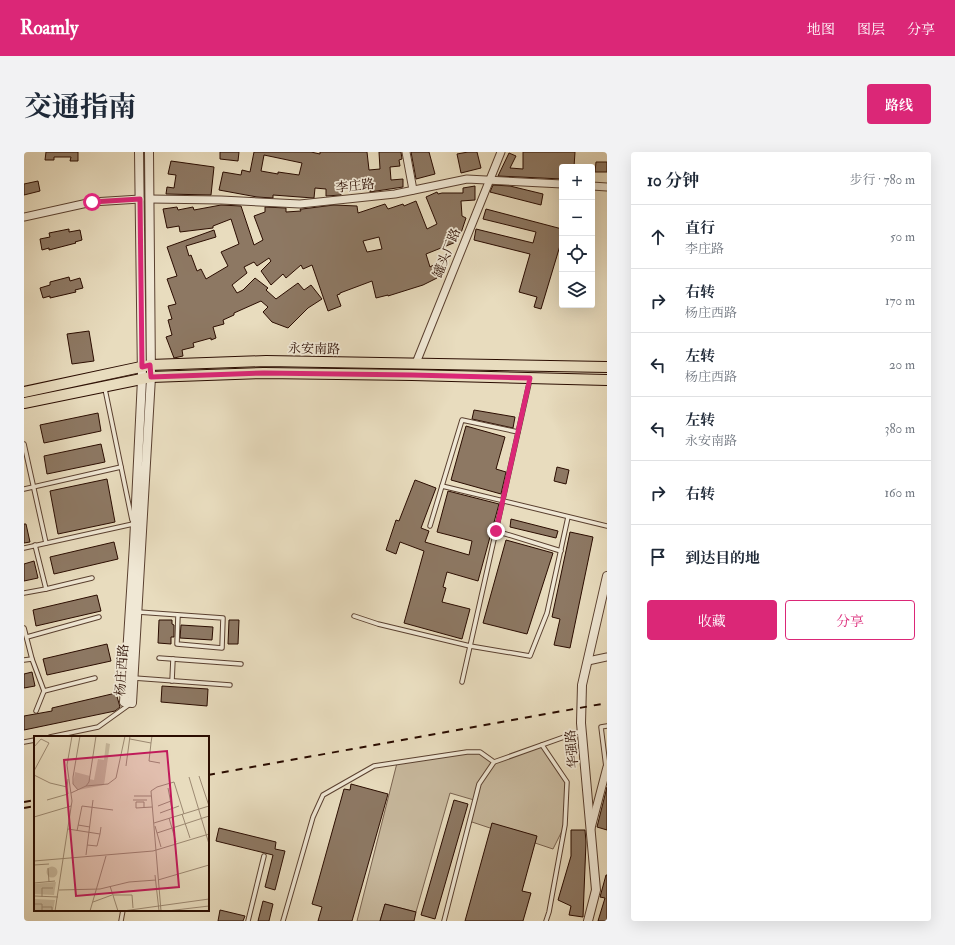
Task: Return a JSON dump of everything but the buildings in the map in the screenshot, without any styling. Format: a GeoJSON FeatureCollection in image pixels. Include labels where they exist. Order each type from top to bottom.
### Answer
{"type":"FeatureCollection","features":[{"type":"Feature","properties":{"kind":"main road","name":"永安南路"},"geometry":{"type":"LineString","coordinates":[[24,392],[146,366],[266,361],[607,367]]}},
{"type":"Feature","properties":{"kind":"main road","name":"永安南路"},"geometry":{"type":"LineString","coordinates":[[24,403],[146,378],[264,373],[607,380]]}},
{"type":"Feature","properties":{"kind":"street","name":"杨庄西路"},"geometry":{"type":"LineString","coordinates":[[139,152],[146,366]]}},
{"type":"Feature","properties":{"kind":"street","name":"杨庄西路"},"geometry":{"type":"LineString","coordinates":[[146,378],[134,527],[124,702],[132,703],[138,612],[146,378],[150,199],[149,152]]}},
{"type":"Feature","properties":{"kind":"street"},"geometry":{"type":"LineString","coordinates":[[406,152],[413,190]]}},
{"type":"Feature","properties":{"kind":"street","name":"罐头厂路"},"geometry":{"type":"LineString","coordinates":[[416,363],[501,152]]}},
{"type":"Feature","properties":{"kind":"street","name":"李庄路"},"geometry":{"type":"LineString","coordinates":[[150,199],[221,200],[300,204],[395,194],[467,179],[559,184]]}},
{"type":"Feature","properties":{"kind":"street"},"geometry":{"type":"LineString","coordinates":[[595,186],[607,187]]}},
{"type":"Feature","properties":{"kind":"street"},"geometry":{"type":"LineString","coordinates":[[24,217],[92,202],[140,199]]}},
{"type":"Feature","properties":{"kind":"street","name":"华强路"},"geometry":{"type":"LineString","coordinates":[[588,921],[596,890],[582,731],[582,685],[607,576]]}},
{"type":"Feature","properties":{"kind":"street"},"geometry":{"type":"LineString","coordinates":[[588,661],[607,657]]}},
{"type":"Feature","properties":{"kind":"street"},"geometry":{"type":"LineString","coordinates":[[591,832],[607,767]]}},
{"type":"Feature","properties":{"kind":"lane"},"geometry":{"type":"LineString","coordinates":[[462,682],[530,378]]}},
{"type":"Feature","properties":{"kind":"lane"},"geometry":{"type":"LineString","coordinates":[[24,548],[134,527],[104,386]]}},
{"type":"Feature","properties":{"kind":"lane"},"geometry":{"type":"LineString","coordinates":[[430,526],[462,420],[518,432]]}},
{"type":"Feature","properties":{"kind":"lane"},"geometry":{"type":"LineString","coordinates":[[24,444],[46,543]]}},
{"type":"Feature","properties":{"kind":"lane"},"geometry":{"type":"LineString","coordinates":[[24,489],[121,467]]}},
{"type":"Feature","properties":{"kind":"lane"},"geometry":{"type":"LineString","coordinates":[[442,486],[607,526]]}},
{"type":"Feature","properties":{"kind":"lane"},"geometry":{"type":"LineString","coordinates":[[354,616],[378,624],[470,646],[530,656],[547,614],[568,517]]}},
{"type":"Feature","properties":{"kind":"lane"},"geometry":{"type":"LineString","coordinates":[[496,531],[561,551]]}},
{"type":"Feature","properties":{"kind":"lane"},"geometry":{"type":"LineString","coordinates":[[35,545],[46,589]]}},
{"type":"Feature","properties":{"kind":"lane"},"geometry":{"type":"LineString","coordinates":[[24,592],[46,589],[92,578]]}},
{"type":"Feature","properties":{"kind":"lane"},"geometry":{"type":"LineString","coordinates":[[138,612],[224,618],[222,648],[176,644],[178,615]]}},
{"type":"Feature","properties":{"kind":"lane"},"geometry":{"type":"LineString","coordinates":[[27,637],[99,617]]}},
{"type":"Feature","properties":{"kind":"lane"},"geometry":{"type":"LineString","coordinates":[[24,628],[32,659],[44,691],[36,710]]}},
{"type":"Feature","properties":{"kind":"lane"},"geometry":{"type":"LineString","coordinates":[[159,658],[241,664]]}},
{"type":"Feature","properties":{"kind":"lane"},"geometry":{"type":"LineString","coordinates":[[24,660],[32,659]]}},
{"type":"Feature","properties":{"kind":"lane"},"geometry":{"type":"LineString","coordinates":[[172,681],[173,659]]}},
{"type":"Feature","properties":{"kind":"lane"},"geometry":{"type":"LineString","coordinates":[[44,691],[95,678]]}},
{"type":"Feature","properties":{"kind":"lane"},"geometry":{"type":"LineString","coordinates":[[134,678],[230,685]]}},
{"type":"Feature","properties":{"kind":"lane"},"geometry":{"type":"LineString","coordinates":[[55,736],[98,727],[132,703]]}},
{"type":"Feature","properties":{"kind":"lane"},"geometry":{"type":"LineString","coordinates":[[607,726],[601,727],[607,767]]}},
{"type":"Feature","properties":{"kind":"lane"},"geometry":{"type":"LineString","coordinates":[[444,921],[478,784],[494,762],[582,731]]}},
{"type":"Feature","properties":{"kind":"lane"},"geometry":{"type":"LineString","coordinates":[[24,742],[34,740]]}},
{"type":"Feature","properties":{"kind":"lane"},"geometry":{"type":"LineString","coordinates":[[542,745],[567,782],[565,824],[549,912],[546,921]]}},
{"type":"Feature","properties":{"kind":"lane"},"geometry":{"type":"LineString","coordinates":[[283,921],[313,817],[323,795],[374,766],[467,752],[480,752],[494,762]]}},
{"type":"Feature","properties":{"kind":"lane"},"geometry":{"type":"LineString","coordinates":[[248,921],[264,856]]}},
{"type":"Feature","properties":{"kind":"lane"},"geometry":{"type":"LineString","coordinates":[[121,921],[123,911]]}},
{"type":"Feature","properties":{"kind":"shaded area"},"geometry":{"type":"Polygon","coordinates":[[[542,745],[567,782],[565,825],[553,849],[469,821],[474,800],[450,793],[416,912],[385,904],[380,921],[357,921],[397,763],[467,752],[480,752],[494,762],[542,745]]]}},
{"type":"Feature","properties":{"kind":"railway"},"geometry":{"type":"LineString","coordinates":[[209,775],[607,703]]}},
{"type":"Feature","properties":{"kind":"railway"},"geometry":{"type":"LineString","coordinates":[[24,802],[34,800]]}},
{"type":"Feature","properties":{"kind":"railway"},"geometry":{"type":"LineString","coordinates":[[24,808],[34,806]]}},
{"type":"Feature","properties":{"kind":"route"},"geometry":{"type":"LineString","coordinates":[[92,202],[140,199],[142,367],[150,365],[151,377],[264,373],[530,378],[496,531]]}}]}
